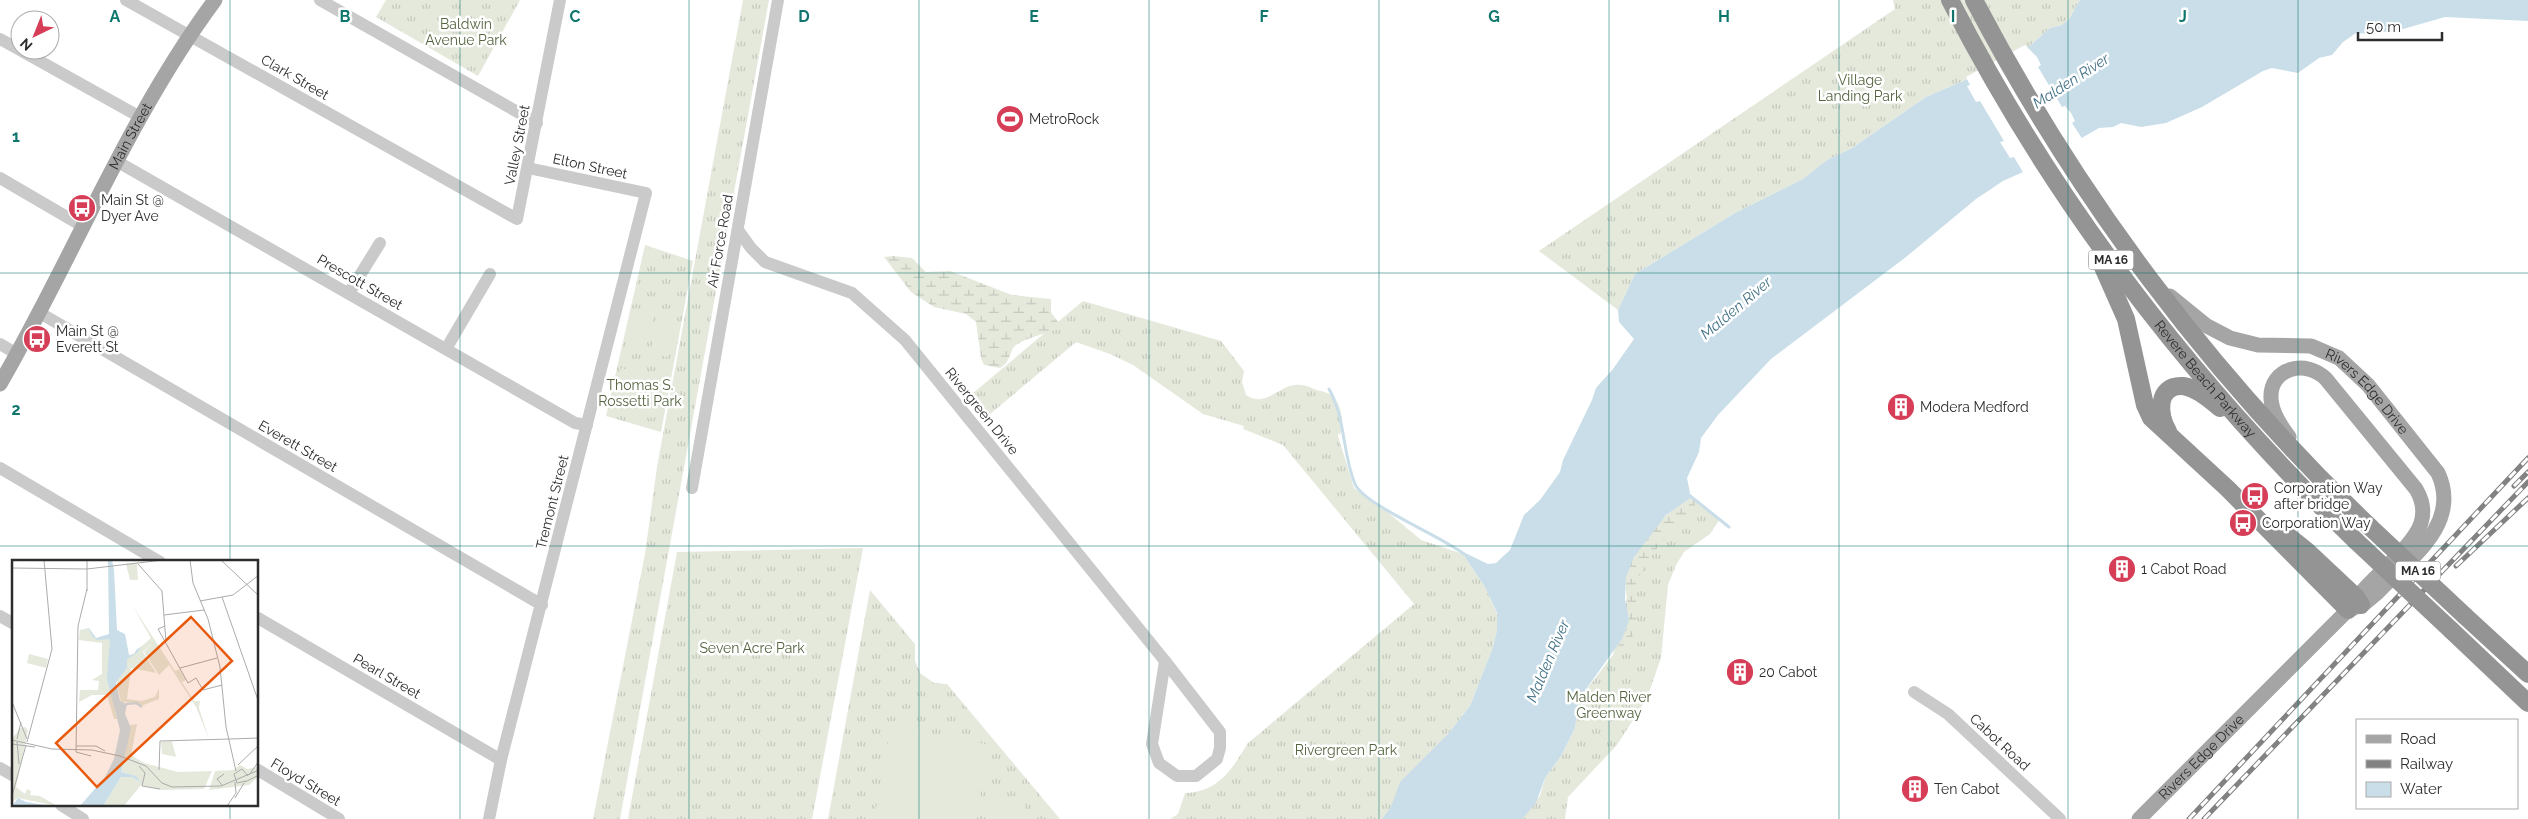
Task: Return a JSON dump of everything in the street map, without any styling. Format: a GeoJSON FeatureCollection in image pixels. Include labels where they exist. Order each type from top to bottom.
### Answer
{"type":"FeatureCollection","features":[{"type":"Feature","properties":{"kind":"highway","name":"Revere Beach Parkway"},"geometry":{"type":"LineString","coordinates":[[1950,0],[2003,95],[2065,194],[2154,317],[2206,381],[2259,442],[2356,541],[2528,703]]}},
{"type":"Feature","properties":{"kind":"highway","name":"Revere Beach Parkway"},"geometry":{"type":"LineString","coordinates":[[1977,7],[2025,92],[2083,183],[2130,252],[2224,372],[2326,483],[2370,527],[2528,674]]}},
{"type":"Feature","properties":{"kind":"highway"},"geometry":{"type":"LineString","coordinates":[[2065,194],[2108,276],[2124,313],[2148,412],[2158,426],[2228,489],[2307,551],[2355,604]]}},
{"type":"Feature","properties":{"kind":"highway"},"geometry":{"type":"LineString","coordinates":[[2176,441],[2164,424],[2160,408],[2168,391],[2180,386],[2193,390],[2207,398],[2259,442]]}},
{"type":"Feature","properties":{"kind":"main road","name":"Main Street"},"geometry":{"type":"LineString","coordinates":[[0,384],[40,313],[140,117],[189,35],[215,0]]}},
{"type":"Feature","properties":{"kind":"main road","name":"Rivers Edge Drive"},"geometry":{"type":"LineString","coordinates":[[2130,252],[2175,301],[2219,333],[2252,344],[2311,346],[2326,351],[2345,362],[2368,384],[2435,468],[2440,479],[2443,497],[2442,517],[2438,529],[2377,593],[2355,604]]}},
{"type":"Feature","properties":{"kind":"main road","name":"Rivers Edge Drive"},"geometry":{"type":"LineString","coordinates":[[2138,819],[2355,604],[2414,536],[2422,520],[2422,503],[2413,484],[2326,379],[2310,368],[2294,368],[2280,375],[2274,384],[2271,397],[2273,409],[2292,441],[2326,483]]}},
{"type":"Feature","properties":{"kind":"street","name":"Clark Street"},"geometry":{"type":"LineString","coordinates":[[126,0],[449,182]]}},
{"type":"Feature","properties":{"kind":"street"},"geometry":{"type":"LineString","coordinates":[[320,0],[537,123]]}},
{"type":"Feature","properties":{"kind":"street","name":"Valley Street"},"geometry":{"type":"LineString","coordinates":[[449,182],[517,219],[560,0]]}},
{"type":"Feature","properties":{"kind":"street","name":"Air Force Road"},"geometry":{"type":"LineString","coordinates":[[692,488],[778,0]]}},
{"type":"Feature","properties":{"kind":"street"},"geometry":{"type":"LineString","coordinates":[[0,39],[140,117]]}},
{"type":"Feature","properties":{"kind":"street","name":"Prescott Street"},"geometry":{"type":"LineString","coordinates":[[118,162],[575,423],[588,425]]}},
{"type":"Feature","properties":{"kind":"street","name":"Elton Street"},"geometry":{"type":"LineString","coordinates":[[528,168],[646,193]]}},
{"type":"Feature","properties":{"kind":"street"},"geometry":{"type":"LineString","coordinates":[[0,178],[84,227]]}},
{"type":"Feature","properties":{"kind":"street","name":"Tremont Street"},"geometry":{"type":"LineString","coordinates":[[489,819],[501,760],[646,193]]}},
{"type":"Feature","properties":{"kind":"street","name":"Rivergreen Drive"},"geometry":{"type":"LineString","coordinates":[[738,230],[751,248],[765,262],[852,293],[905,340],[1165,661],[1220,732],[1220,748],[1217,759],[1196,776],[1177,776],[1165,768],[1159,763],[1152,744],[1165,661]]}},
{"type":"Feature","properties":{"kind":"street"},"geometry":{"type":"LineString","coordinates":[[349,293],[380,242]]}},
{"type":"Feature","properties":{"kind":"street"},"geometry":{"type":"LineString","coordinates":[[446,349],[490,274]]}},
{"type":"Feature","properties":{"kind":"street","name":"Everett Street"},"geometry":{"type":"LineString","coordinates":[[40,313],[542,605]]}},
{"type":"Feature","properties":{"kind":"street"},"geometry":{"type":"LineString","coordinates":[[0,344],[18,354]]}},
{"type":"Feature","properties":{"kind":"street"},"geometry":{"type":"LineString","coordinates":[[0,468],[157,560]]}},
{"type":"Feature","properties":{"kind":"street"},"geometry":{"type":"LineString","coordinates":[[0,616],[12,623]]}},
{"type":"Feature","properties":{"kind":"street","name":"Pearl Street"},"geometry":{"type":"LineString","coordinates":[[259,619],[501,760]]}},
{"type":"Feature","properties":{"kind":"street","name":"Cabot Road"},"geometry":{"type":"LineString","coordinates":[[1914,692],[1948,714],[2060,819]]}},
{"type":"Feature","properties":{"kind":"street"},"geometry":{"type":"LineString","coordinates":[[0,768],[12,775]]}},
{"type":"Feature","properties":{"kind":"street","name":"Floyd Street"},"geometry":{"type":"LineString","coordinates":[[259,771],[339,819]]}},
{"type":"Feature","properties":{"kind":"street"},"geometry":{"type":"LineString","coordinates":[[479,819],[493,797]]}},
{"type":"Feature","properties":{"kind":"street"},"geometry":{"type":"LineString","coordinates":[[63,806],[83,819]]}},
{"type":"Feature","properties":{"kind":"green space","name":"Baldwin Avenue Park"},"geometry":{"type":"Polygon","coordinates":[[[386,0],[520,0],[478,76],[376,17],[386,0]]]}},
{"type":"Feature","properties":{"kind":"green space"},"geometry":{"type":"Polygon","coordinates":[[[743,0],[769,0],[620,819],[593,819],[645,554],[657,467],[743,0]]]}},
{"type":"Feature","properties":{"kind":"green space","name":"Village Landing Park"},"geometry":{"type":"Polygon","coordinates":[[[1893,0],[2080,0],[2069,19],[2062,25],[2050,28],[2031,45],[1977,75],[1926,97],[1852,148],[1827,160],[1803,179],[1735,213],[1635,274],[1618,310],[1539,251],[1895,9],[1893,0]]]}},
{"type":"Feature","properties":{"kind":"green space","name":"Thomas S. Rossetti Park"},"geometry":{"type":"Polygon","coordinates":[[[645,245],[693,261],[661,432],[606,416],[645,245]]]}},
{"type":"Feature","properties":{"kind":"green space"},"geometry":{"type":"Polygon","coordinates":[[[884,257],[912,258],[926,272],[950,271],[1012,295],[1051,299],[1051,312],[1062,328],[1017,345],[1013,348],[1007,362],[1000,368],[984,365],[981,358],[976,322],[966,314],[934,307],[911,292],[884,257]]]}},
{"type":"Feature","properties":{"kind":"green space","name":"Rivergreen Park"},"geometry":{"type":"Polygon","coordinates":[[[1083,301],[1221,341],[1244,371],[1242,382],[1246,395],[1253,398],[1265,398],[1298,385],[1307,386],[1330,395],[1340,409],[1342,425],[1340,435],[1338,433],[1338,436],[1354,488],[1385,510],[1421,540],[1463,554],[1485,587],[1497,614],[1497,630],[1493,647],[1470,706],[1448,734],[1411,774],[1391,819],[1170,819],[1178,814],[1185,793],[1197,792],[1216,784],[1230,770],[1248,743],[1414,604],[1283,445],[1243,429],[1244,426],[1203,414],[1133,365],[1110,354],[1076,342],[983,420],[966,399],[1083,301]]]}},
{"type":"Feature","properties":{"kind":"green space"},"geometry":{"type":"Polygon","coordinates":[[[636,308],[654,313],[644,352],[626,347],[636,308]]]}},
{"type":"Feature","properties":{"kind":"green space"},"geometry":{"type":"Polygon","coordinates":[[[659,314],[677,319],[667,357],[650,353],[659,314]]]}},
{"type":"Feature","properties":{"kind":"green space"},"geometry":{"type":"Polygon","coordinates":[[[621,368],[639,373],[629,412],[611,407],[621,368]]]}},
{"type":"Feature","properties":{"kind":"green space"},"geometry":{"type":"Polygon","coordinates":[[[645,374],[662,379],[653,418],[635,413],[645,374]]]}},
{"type":"Feature","properties":{"kind":"green space","name":"Malden River Greenway"},"geometry":{"type":"Polygon","coordinates":[[[1691,498],[1720,519],[1710,534],[1684,552],[1676,565],[1668,585],[1661,658],[1647,698],[1617,745],[1568,797],[1565,819],[1521,819],[1540,796],[1545,778],[1561,756],[1575,728],[1579,699],[1613,655],[1638,551],[1652,531],[1691,498]]]}},
{"type":"Feature","properties":{"kind":"green space"},"geometry":{"type":"Polygon","coordinates":[[[1691,498],[1696,501],[1694,507],[1660,545],[1643,569],[1636,593],[1637,615],[1633,636],[1626,645],[1613,655],[1623,638],[1628,624],[1626,577],[1628,569],[1643,542],[1656,525],[1691,498]]]}},
{"type":"Feature","properties":{"kind":"green space","name":"Seven Acre Park"},"geometry":{"type":"Polygon","coordinates":[[[863,548],[812,819],[628,819],[677,552],[863,548]]]}},
{"type":"Feature","properties":{"kind":"green space"},"geometry":{"type":"Polygon","coordinates":[[[870,590],[915,644],[915,661],[920,673],[934,683],[947,684],[1060,819],[828,819],[870,590]]]}},
{"type":"Feature","properties":{"kind":"green space"},"geometry":{"type":"Polygon","coordinates":[[[891,726],[990,745],[976,819],[874,819],[891,726]]]}},
{"type":"Feature","properties":{"kind":"green space"},"geometry":{"type":"Polygon","coordinates":[[[991,796],[1026,802],[1023,819],[987,819],[991,796]]]}},
{"type":"Feature","properties":{"kind":"water","name":"Malden River"},"geometry":{"type":"Polygon","coordinates":[[[2080,0],[2528,0],[2528,21],[2445,17],[2403,29],[2371,34],[2356,33],[2343,42],[2332,55],[2319,58],[2298,73],[2272,68],[2263,71],[2202,107],[2166,123],[2141,127],[2121,123],[2113,127],[2099,128],[2023,172],[2003,181],[1976,199],[1906,257],[1771,359],[1718,415],[1701,438],[1699,452],[1687,478],[1691,498],[1666,515],[1634,557],[1626,577],[1625,599],[1629,620],[1622,639],[1579,699],[1575,728],[1561,756],[1545,778],[1536,803],[1522,819],[1382,819],[1391,807],[1400,782],[1448,734],[1470,706],[1493,647],[1497,630],[1497,613],[1485,587],[1461,551],[1488,564],[1496,563],[1510,550],[1524,515],[1540,500],[1560,472],[1563,460],[1596,388],[1613,369],[1634,339],[1619,322],[1618,310],[1635,274],[1735,213],[1803,179],[1827,160],[1852,148],[1926,97],[1977,75],[2031,45],[2050,28],[2062,25],[2069,19],[2080,0]]]}},
{"type":"Feature","properties":{"kind":"pier"},"geometry":{"type":"Polygon","coordinates":[[[2025,45],[2037,57],[2041,65],[2038,67],[2062,107],[2065,106],[2071,113],[2075,121],[2072,123],[2083,140],[2024,174],[2014,157],[2010,158],[2000,142],[2004,141],[1980,101],[1976,102],[1967,86],[1970,85],[1966,77],[2025,45]]]}},
{"type":"Feature","properties":{"kind":"waterway"},"geometry":{"type":"LineString","coordinates":[[1329,389],[1338,412],[1351,472],[1355,484],[1361,492],[1388,511],[1464,554]]}},
{"type":"Feature","properties":{"kind":"waterway"},"geometry":{"type":"LineString","coordinates":[[1689,495],[1729,527]]}},
{"type":"Feature","properties":{"kind":"railway"},"geometry":{"type":"LineString","coordinates":[[2189,819],[2528,458]]}},
{"type":"Feature","properties":{"kind":"railway"},"geometry":{"type":"LineString","coordinates":[[2514,486],[2528,472]]}},
{"type":"Feature","properties":{"kind":"railway"},"geometry":{"type":"LineString","coordinates":[[2204,819],[2528,482]]}},
{"type":"Feature","properties":{"kind":"railway"},"geometry":{"type":"LineString","coordinates":[[2456,566],[2528,498]]}},
{"type":"Feature","properties":{"kind":"place","name":"MetroRock"},"geometry":{"type":"Point","coordinates":[1010,119]}},
{"type":"Feature","properties":{"kind":"place","name":"Main St @ Dyer Ave"},"geometry":{"type":"Point","coordinates":[82,208]}},
{"type":"Feature","properties":{"kind":"place","name":"Main St @ Everett St"},"geometry":{"type":"Point","coordinates":[37,339]}},
{"type":"Feature","properties":{"kind":"place","name":"Modera Medford"},"geometry":{"type":"Point","coordinates":[1901,407]}},
{"type":"Feature","properties":{"kind":"place","name":"Corporation Way after bridge"},"geometry":{"type":"Point","coordinates":[2255,496]}},
{"type":"Feature","properties":{"kind":"place","name":"Corporation Way"},"geometry":{"type":"Point","coordinates":[2243,523]}},
{"type":"Feature","properties":{"kind":"place","name":"1 Cabot Road"},"geometry":{"type":"Point","coordinates":[2122,569]}},
{"type":"Feature","properties":{"kind":"place","name":"20 Cabot"},"geometry":{"type":"Point","coordinates":[1740,672]}},
{"type":"Feature","properties":{"kind":"place","name":"Ten Cabot"},"geometry":{"type":"Point","coordinates":[1915,789]}}]}
